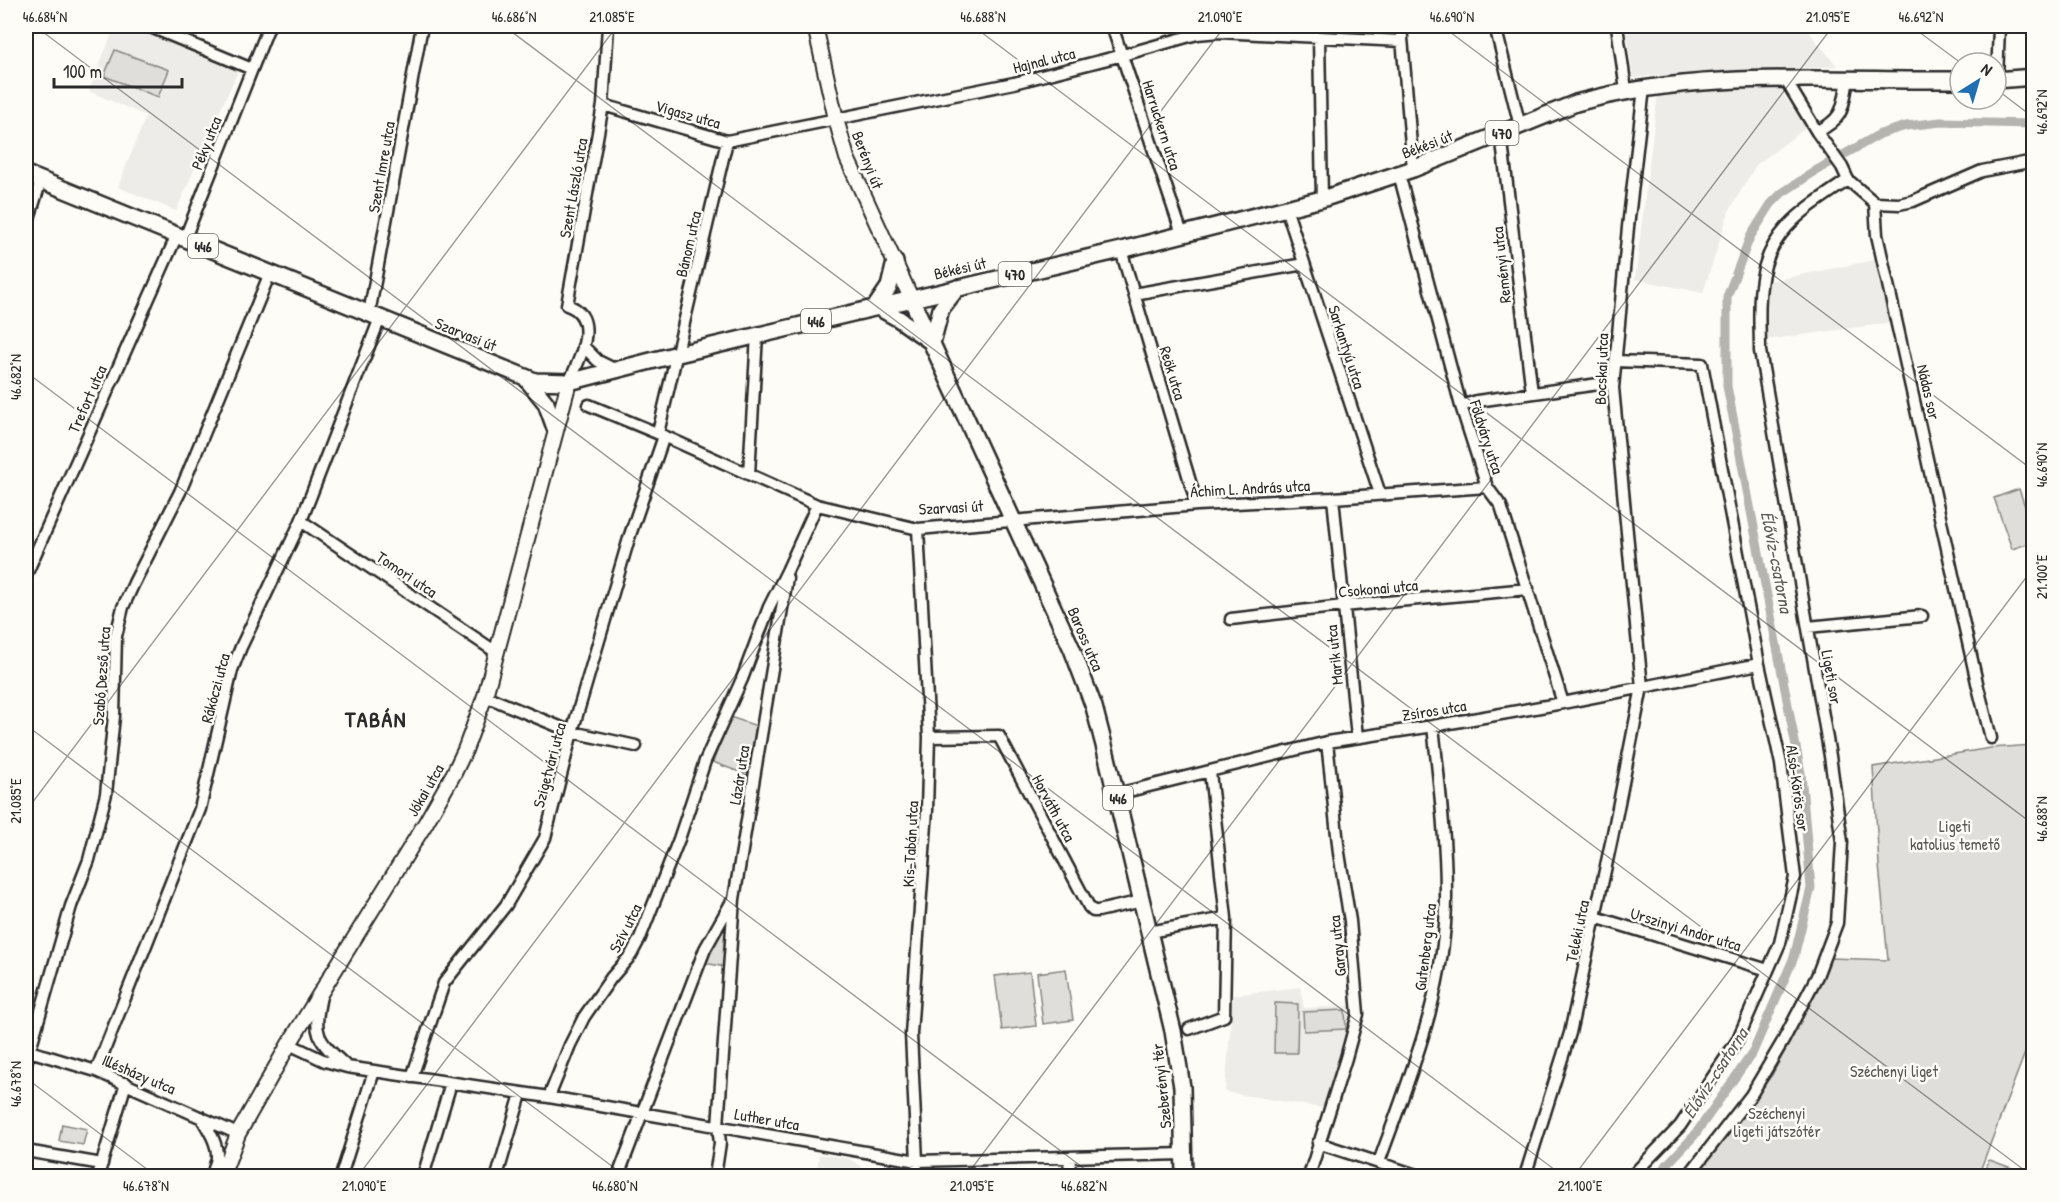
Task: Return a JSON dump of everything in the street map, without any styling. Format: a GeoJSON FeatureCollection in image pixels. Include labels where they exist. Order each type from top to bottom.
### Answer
{"type":"FeatureCollection","features":[{"type":"Feature","properties":{"kind":"main road","name":"Berényi út"},"geometry":{"type":"LineString","coordinates":[[815,26],[836,119],[855,180],[911,298]]}},
{"type":"Feature","properties":{"kind":"main road"},"geometry":{"type":"LineString","coordinates":[[2008,79],[2034,77]]}},
{"type":"Feature","properties":{"kind":"main road","name":"Békési út"},"geometry":{"type":"LineString","coordinates":[[911,298],[1121,250],[1322,199],[1406,172],[1576,103],[1626,90],[1785,79],[1948,80]]}},
{"type":"Feature","properties":{"kind":"main road","name":"Szarvasi út"},"geometry":{"type":"LineString","coordinates":[[26,174],[525,377],[544,382],[569,382],[911,298]]}},
{"type":"Feature","properties":{"kind":"main road"},"geometry":{"type":"LineString","coordinates":[[876,306],[889,286],[894,262]]}},
{"type":"Feature","properties":{"kind":"main road"},"geometry":{"type":"LineString","coordinates":[[932,343],[941,309],[957,288]]}},
{"type":"Feature","properties":{"kind":"main road","name":"Baross utca"},"geometry":{"type":"LineString","coordinates":[[911,298],[1015,522],[1082,674],[1097,718],[1117,794],[1169,1014]]}},
{"type":"Feature","properties":{"kind":"main road","name":"446"},"geometry":{"type":"LineString","coordinates":[[876,306],[932,343]]}},
{"type":"Feature","properties":{"kind":"main road"},"geometry":{"type":"LineString","coordinates":[[525,377],[546,403],[555,428]]}},
{"type":"Feature","properties":{"kind":"main road","name":"Jókai utca"},"geometry":{"type":"LineString","coordinates":[[222,1176],[238,1134],[322,990],[449,783],[465,750],[485,696],[569,382]]}},
{"type":"Feature","properties":{"kind":"main road","name":"Szeberényi tér"},"geometry":{"type":"LineString","coordinates":[[1169,1014],[1179,1059],[1182,1087],[1184,1154]]}},
{"type":"Feature","properties":{"kind":"main road","name":"446"},"geometry":{"type":"LineString","coordinates":[[1184,1154],[1184,1176]]}},
{"type":"Feature","properties":{"kind":"street"},"geometry":{"type":"LineString","coordinates":[[148,26],[252,69]]}},
{"type":"Feature","properties":{"kind":"street","name":"Péky utca"},"geometry":{"type":"LineString","coordinates":[[181,237],[269,26]]}},
{"type":"Feature","properties":{"kind":"street","name":"Szent Imre utca"},"geometry":{"type":"LineString","coordinates":[[375,316],[422,26]]}},
{"type":"Feature","properties":{"kind":"street","name":"Szent László utca"},"geometry":{"type":"LineString","coordinates":[[569,382],[584,346],[586,327],[584,319],[580,311],[567,305],[603,105],[608,26]]}},
{"type":"Feature","properties":{"kind":"street","name":"Harruckern utca"},"geometry":{"type":"LineString","coordinates":[[1112,26],[1182,234]]}},
{"type":"Feature","properties":{"kind":"street","name":"Földváry utca"},"geometry":{"type":"LineString","coordinates":[[1401,26],[1406,172],[1461,406],[1488,487],[1501,506],[1563,703]]}},
{"type":"Feature","properties":{"kind":"street"},"geometry":{"type":"LineString","coordinates":[[1495,26],[1520,126]]}},
{"type":"Feature","properties":{"kind":"street"},"geometry":{"type":"LineString","coordinates":[[1617,26],[1626,90]]}},
{"type":"Feature","properties":{"kind":"street"},"geometry":{"type":"LineString","coordinates":[[1998,51],[1999,26]]}},
{"type":"Feature","properties":{"kind":"street","name":"Hajnal utca"},"geometry":{"type":"LineString","coordinates":[[836,119],[1014,83],[1197,34],[1219,32],[1402,41]]}},
{"type":"Feature","properties":{"kind":"street"},"geometry":{"type":"LineString","coordinates":[[1319,38],[1322,199]]}},
{"type":"Feature","properties":{"kind":"street"},"geometry":{"type":"LineString","coordinates":[[1785,79],[1817,132],[1842,167],[1844,183],[1875,203],[1899,204],[1913,201],[1982,171],[2034,161]]}},
{"type":"Feature","properties":{"kind":"street"},"geometry":{"type":"LineString","coordinates":[[1817,132],[1839,117],[1848,80]]}},
{"type":"Feature","properties":{"kind":"street","name":"Bocskai utca"},"geometry":{"type":"LineString","coordinates":[[1642,687],[1623,478],[1614,407],[1614,382],[1644,88]]}},
{"type":"Feature","properties":{"kind":"street","name":"Vigasz utca"},"geometry":{"type":"LineString","coordinates":[[603,105],[727,141],[836,119]]}},
{"type":"Feature","properties":{"kind":"street","name":"Reményi utca"},"geometry":{"type":"LineString","coordinates":[[1501,134],[1532,393]]}},
{"type":"Feature","properties":{"kind":"street","name":"Bánom utca"},"geometry":{"type":"LineString","coordinates":[[661,435],[727,141]]}},
{"type":"Feature","properties":{"kind":"street"},"geometry":{"type":"LineString","coordinates":[[26,228],[41,180]]}},
{"type":"Feature","properties":{"kind":"street","name":"Ligeti sor"},"geometry":{"type":"LineString","coordinates":[[1688,1176],[1750,1095],[1783,1041],[1817,976],[1837,923],[1842,842],[1830,756],[1760,351],[1761,285],[1767,255],[1784,228],[1844,183]]}},
{"type":"Feature","properties":{"kind":"street","name":"Nádas sor"},"geometry":{"type":"LineString","coordinates":[[1875,203],[1878,235],[1991,738]]}},
{"type":"Feature","properties":{"kind":"street","name":"Sarkantyú utca"},"geometry":{"type":"LineString","coordinates":[[1286,208],[1380,494]]}},
{"type":"Feature","properties":{"kind":"street","name":"Trefort utca"},"geometry":{"type":"LineString","coordinates":[[26,575],[181,237]]}},
{"type":"Feature","properties":{"kind":"street","name":"Reök utca"},"geometry":{"type":"LineString","coordinates":[[1121,250],[1197,505]]}},
{"type":"Feature","properties":{"kind":"street"},"geometry":{"type":"LineString","coordinates":[[1134,294],[1304,264]]}},
{"type":"Feature","properties":{"kind":"street","name":"Szabó Dezső utca"},"geometry":{"type":"LineString","coordinates":[[26,1063],[27,1050],[71,906],[89,860],[106,794],[114,716],[116,636],[123,607],[180,492],[270,273]]}},
{"type":"Feature","properties":{"kind":"street","name":"Rákóczi utca"},"geometry":{"type":"LineString","coordinates":[[96,1071],[200,809],[232,670],[301,521],[375,316]]}},
{"type":"Feature","properties":{"kind":"street"},"geometry":{"type":"LineString","coordinates":[[749,474],[757,335]]}},
{"type":"Feature","properties":{"kind":"street"},"geometry":{"type":"LineString","coordinates":[[584,346],[598,361],[616,370]]}},
{"type":"Feature","properties":{"kind":"street","name":"Alsó-Körös sor"},"geometry":{"type":"LineString","coordinates":[[1615,361],[1702,364],[1759,664],[1781,764],[1795,876],[1779,943],[1737,1041],[1680,1126],[1632,1176]]}},
{"type":"Feature","properties":{"kind":"street"},"geometry":{"type":"LineString","coordinates":[[1461,406],[1477,401],[1614,382]]}},
{"type":"Feature","properties":{"kind":"street","name":"Szarvasi út"},"geometry":{"type":"LineString","coordinates":[[590,405],[817,505],[918,529],[1015,522]]}},
{"type":"Feature","properties":{"kind":"street","name":"Szigetvári utca"},"geometry":{"type":"LineString","coordinates":[[412,1077],[444,983],[506,905],[545,838],[572,732],[661,435]]}},
{"type":"Feature","properties":{"kind":"street","name":"Áchim L. András utca"},"geometry":{"type":"LineString","coordinates":[[1015,522],[1197,505],[1488,487]]}},
{"type":"Feature","properties":{"kind":"street","name":"Marik utca"},"geometry":{"type":"LineString","coordinates":[[1333,498],[1357,737]]}},
{"type":"Feature","properties":{"kind":"street","name":"Lázár utca"},"geometry":{"type":"LineString","coordinates":[[705,761],[742,679],[769,607],[788,571],[817,505]]}},
{"type":"Feature","properties":{"kind":"street","name":"Tomori utca"},"geometry":{"type":"LineString","coordinates":[[301,521],[496,651]]}},
{"type":"Feature","properties":{"kind":"street","name":"Kis-Tabán utca"},"geometry":{"type":"LineString","coordinates":[[916,1176],[911,1034],[927,810],[929,738],[918,529]]}},
{"type":"Feature","properties":{"kind":"street","name":"Lázár utca"},"geometry":{"type":"LineString","coordinates":[[715,1176],[720,1143],[718,1126],[734,899],[788,571]]}},
{"type":"Feature","properties":{"kind":"street","name":"Csokonai utca"},"geometry":{"type":"LineString","coordinates":[[1231,619],[1528,589]]}},
{"type":"Feature","properties":{"kind":"street"},"geometry":{"type":"LineString","coordinates":[[1808,627],[1922,616]]}},
{"type":"Feature","properties":{"kind":"street"},"geometry":{"type":"LineString","coordinates":[[754,648],[774,655]]}},
{"type":"Feature","properties":{"kind":"street","name":"Zsíros utca"},"geometry":{"type":"LineString","coordinates":[[1117,794],[1327,742],[1563,703],[1759,664]]}},
{"type":"Feature","properties":{"kind":"street","name":"Teleki utca"},"geometry":{"type":"LineString","coordinates":[[1525,1176],[1570,1033],[1642,687]]}},
{"type":"Feature","properties":{"kind":"street"},"geometry":{"type":"LineString","coordinates":[[485,696],[572,732],[636,746]]}},
{"type":"Feature","properties":{"kind":"street","name":"Gutenberg utca"},"geometry":{"type":"LineString","coordinates":[[1379,1162],[1432,1006],[1444,937],[1446,896],[1444,841],[1433,726]]}},
{"type":"Feature","properties":{"kind":"street","name":"Horváth utca"},"geometry":{"type":"LineString","coordinates":[[929,738],[999,736],[1089,907],[1093,911],[1098,911],[1142,901]]}},
{"type":"Feature","properties":{"kind":"street","name":"Garay utca"},"geometry":{"type":"LineString","coordinates":[[1309,1176],[1358,1014],[1350,921],[1339,853],[1327,742]]}},
{"type":"Feature","properties":{"kind":"street","name":"Szív utca"},"geometry":{"type":"LineString","coordinates":[[549,1097],[584,1017],[611,978],[631,955],[640,938],[679,839],[705,761]]}},
{"type":"Feature","properties":{"kind":"street"},"geometry":{"type":"LineString","coordinates":[[1189,1029],[1224,1016],[1226,918],[1210,772]]}},
{"type":"Feature","properties":{"kind":"street","name":"Lázár utca"},"geometry":{"type":"LineString","coordinates":[[618,1176],[705,949],[734,899]]}},
{"type":"Feature","properties":{"kind":"street","name":"Urszinyi Andor utca"},"geometry":{"type":"LineString","coordinates":[[1595,917],[1768,970]]}},
{"type":"Feature","properties":{"kind":"street"},"geometry":{"type":"LineString","coordinates":[[1149,932],[1226,918]]}},
{"type":"Feature","properties":{"kind":"street"},"geometry":{"type":"LineString","coordinates":[[322,990],[316,1018],[318,1032],[323,1045],[347,1067]]}},
{"type":"Feature","properties":{"kind":"street","name":"Luther utca"},"geometry":{"type":"LineString","coordinates":[[290,1044],[326,1061],[347,1067],[549,1097],[917,1161],[1184,1154]]}},
{"type":"Feature","properties":{"kind":"street","name":"Illésházy utca"},"geometry":{"type":"LineString","coordinates":[[27,1050],[96,1071],[238,1134]]}},
{"type":"Feature","properties":{"kind":"street"},"geometry":{"type":"LineString","coordinates":[[341,1175],[374,1071]]}},
{"type":"Feature","properties":{"kind":"street"},"geometry":{"type":"LineString","coordinates":[[98,1176],[126,1083]]}},
{"type":"Feature","properties":{"kind":"street"},"geometry":{"type":"LineString","coordinates":[[423,1176],[451,1083]]}},
{"type":"Feature","properties":{"kind":"street"},"geometry":{"type":"LineString","coordinates":[[497,1176],[521,1094]]}},
{"type":"Feature","properties":{"kind":"street"},"geometry":{"type":"LineString","coordinates":[[201,1117],[214,1140],[217,1156],[212,1172],[214,1176]]}},
{"type":"Feature","properties":{"kind":"street"},"geometry":{"type":"LineString","coordinates":[[1318,1143],[1419,1176]]}},
{"type":"Feature","properties":{"kind":"street"},"geometry":{"type":"LineString","coordinates":[[26,1151],[102,1164]]}},
{"type":"Feature","properties":{"kind":"street"},"geometry":{"type":"LineString","coordinates":[[1069,1176],[1070,1158]]}},
{"type":"Feature","properties":{"kind":"shaded area"},"geometry":{"type":"Polygon","coordinates":[[[115,26],[145,26],[240,66],[176,211],[118,187],[146,116],[89,91],[115,26]]]}},
{"type":"Feature","properties":{"kind":"shaded area"},"geometry":{"type":"Polygon","coordinates":[[[1626,26],[1804,26],[1837,66],[1779,71],[1784,96],[1807,127],[1756,165],[1729,211],[1703,293],[1635,279],[1660,75],[1633,78],[1626,26]]]}},
{"type":"Feature","properties":{"kind":"shaded area"},"geometry":{"type":"Polygon","coordinates":[[[1875,260],[1889,323],[1766,340],[1766,282],[1875,260]]]}},
{"type":"Feature","properties":{"kind":"shaded area"},"geometry":{"type":"Polygon","coordinates":[[[1300,987],[1304,1008],[1352,1006],[1353,1013],[1323,1108],[1225,1092],[1233,995],[1300,987]]]}},
{"type":"Feature","properties":{"kind":"shaded area"},"geometry":{"type":"Polygon","coordinates":[[[819,1154],[850,1159],[865,1169],[898,1174],[898,1176],[816,1176],[819,1154]]]}},
{"type":"Feature","properties":{"kind":"green space"},"geometry":{"type":"Polygon","coordinates":[[[115,50],[169,70],[158,97],[104,76],[115,50]]]}},
{"type":"Feature","properties":{"kind":"green space"},"geometry":{"type":"Polygon","coordinates":[[[2019,489],[2033,530],[2033,542],[2012,549],[1994,498],[2019,489]]]}},
{"type":"Feature","properties":{"kind":"green space"},"geometry":{"type":"Polygon","coordinates":[[[730,717],[757,726],[747,775],[713,762],[730,717]]]}},
{"type":"Feature","properties":{"kind":"green space"},"geometry":{"type":"Polygon","coordinates":[[[2033,745],[2033,1032],[1978,1176],[1693,1176],[1772,1075],[1808,1007],[1830,958],[1888,960],[1873,767],[1991,748],[2033,745]]]}},
{"type":"Feature","properties":{"kind":"green space"},"geometry":{"type":"Polygon","coordinates":[[[726,918],[730,918],[726,967],[704,963],[726,918]]]}},
{"type":"Feature","properties":{"kind":"green space"},"geometry":{"type":"Polygon","coordinates":[[[1066,969],[1073,1020],[1043,1024],[1037,973],[1066,969]]]}},
{"type":"Feature","properties":{"kind":"green space"},"geometry":{"type":"Polygon","coordinates":[[[1030,972],[1036,1026],[1002,1030],[995,976],[1030,972]]]}},
{"type":"Feature","properties":{"kind":"green space"},"geometry":{"type":"Polygon","coordinates":[[[1275,1003],[1298,1004],[1297,1053],[1274,1053],[1275,1003]]]}},
{"type":"Feature","properties":{"kind":"green space"},"geometry":{"type":"Polygon","coordinates":[[[1345,1010],[1346,1029],[1304,1031],[1303,1012],[1345,1010]]]}},
{"type":"Feature","properties":{"kind":"green space"},"geometry":{"type":"Polygon","coordinates":[[[62,1124],[87,1129],[83,1145],[59,1141],[62,1124]]]}},
{"type":"Feature","properties":{"kind":"green space"},"geometry":{"type":"Polygon","coordinates":[[[1990,1160],[2033,1176],[1983,1176],[1990,1160]]]}},
{"type":"Feature","properties":{"kind":"waterway","name":"Élővíz-csatorna"},"geometry":{"type":"LineString","coordinates":[[1656,1176],[1694,1136],[1753,1052],[1794,957],[1811,888],[1801,773],[1727,386],[1727,297],[1750,237],[1771,204],[1782,193],[1817,170],[1880,134],[1906,126],[1941,122],[2034,124]]}},
{"type":"Feature","properties":{"kind":"district","name":"TABÁN"},"geometry":{"type":"Point","coordinates":[376,719]}},
{"type":"Feature","properties":{"kind":"park label","name":"Ligeti katolius temető"},"geometry":{"type":"Point","coordinates":[1955,835]}},
{"type":"Feature","properties":{"kind":"park label","name":"Széchenyi liget"},"geometry":{"type":"Point","coordinates":[1894,1071]}},
{"type":"Feature","properties":{"kind":"park label","name":"Széchenyi ligeti játszótér"},"geometry":{"type":"Point","coordinates":[1777,1122]}}]}
